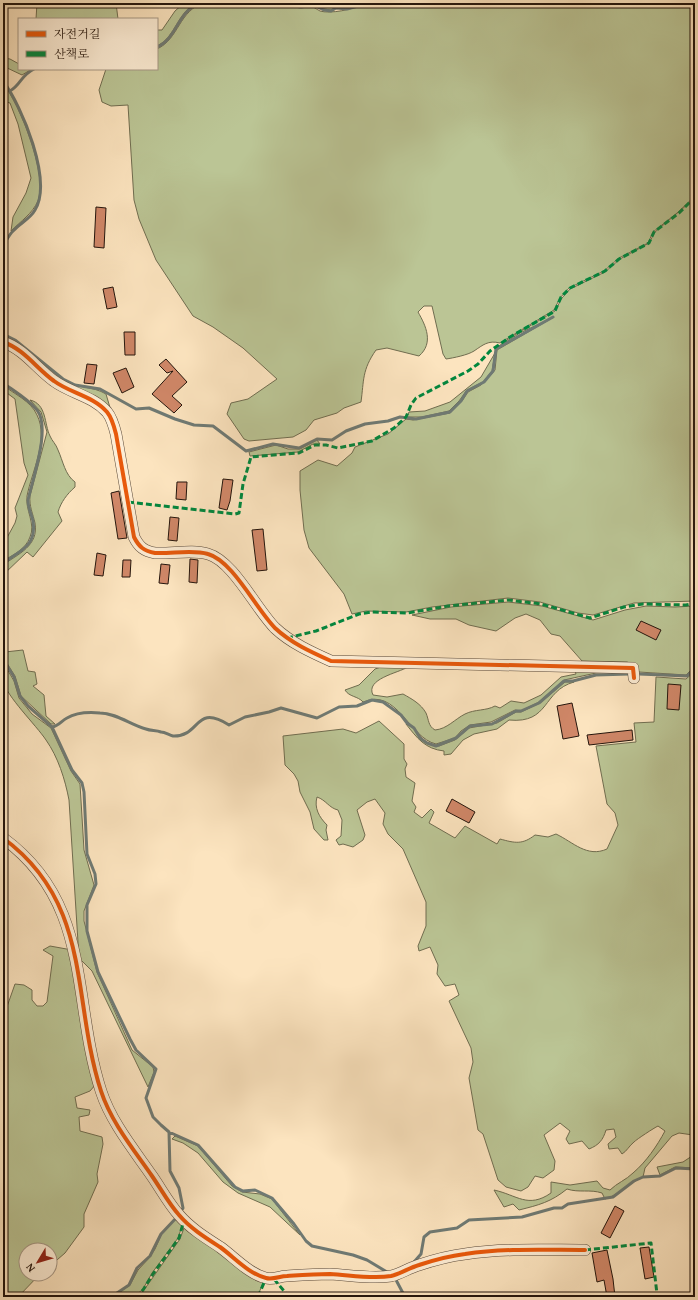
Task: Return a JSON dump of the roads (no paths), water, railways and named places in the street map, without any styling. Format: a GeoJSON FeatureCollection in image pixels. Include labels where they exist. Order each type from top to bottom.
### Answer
{"type":"FeatureCollection","features":[{"type":"Feature","properties":{"kind":"street"},"geometry":{"type":"LineString","coordinates":[[3,342],[18,349],[54,382],[90,399],[107,412],[113,422],[116,434],[134,537],[138,546],[147,552],[208,554],[219,560],[231,572],[275,627],[287,638],[302,647],[330,660],[633,668],[634,678]]}},
{"type":"Feature","properties":{"kind":"street"},"geometry":{"type":"LineString","coordinates":[[3,838],[32,862],[45,878],[56,898],[77,958],[82,1000],[101,1094],[117,1124],[179,1215],[198,1232],[254,1273],[266,1278],[274,1279],[282,1276],[329,1274],[383,1277],[393,1276],[417,1266],[464,1254],[497,1250],[586,1250]]}},
{"type":"Feature","properties":{"kind":"waterway"},"geometry":{"type":"LineString","coordinates":[[158,46],[169,38],[187,12],[200,3]]}},
{"type":"Feature","properties":{"kind":"waterway"},"geometry":{"type":"LineString","coordinates":[[275,3],[301,7],[313,5],[324,10],[331,11],[336,8],[347,9],[358,6],[361,3]]}},
{"type":"Feature","properties":{"kind":"waterway"},"geometry":{"type":"LineString","coordinates":[[10,91],[14,89],[32,70]]}},
{"type":"Feature","properties":{"kind":"waterway"},"geometry":{"type":"LineString","coordinates":[[3,81],[19,108],[26,125],[38,163],[40,181],[40,197],[35,210],[16,228],[3,246]]}},
{"type":"Feature","properties":{"kind":"waterway"},"geometry":{"type":"LineString","coordinates":[[3,334],[15,340],[63,379],[75,385],[100,389],[136,409],[149,408],[194,425],[213,426],[246,451],[273,444],[299,448],[317,439],[332,440],[346,431],[365,424],[388,421],[400,417],[416,419],[450,412],[461,401],[467,391],[484,382],[493,371],[496,349],[553,317]]}},
{"type":"Feature","properties":{"kind":"waterway"},"geometry":{"type":"LineString","coordinates":[[3,383],[37,410],[41,418],[42,428],[40,453],[28,500],[34,529],[32,536],[26,547],[3,563]]}},
{"type":"Feature","properties":{"kind":"waterway"},"geometry":{"type":"LineString","coordinates":[[3,659],[14,677],[20,696],[28,706],[52,727],[72,770],[82,783],[84,792],[87,854],[95,874],[96,884],[87,905],[87,931],[98,972],[130,1039],[136,1050],[156,1069],[146,1098],[153,1117],[169,1132],[198,1145],[235,1187],[243,1191],[255,1190],[272,1198],[306,1241],[312,1246],[353,1255],[367,1260],[387,1272]]}},
{"type":"Feature","properties":{"kind":"waterway"},"geometry":{"type":"LineString","coordinates":[[639,674],[687,676],[695,669]]}},
{"type":"Feature","properties":{"kind":"waterway"},"geometry":{"type":"LineString","coordinates":[[52,727],[71,716],[83,713],[96,713],[112,715],[148,730],[164,732],[173,736],[182,735],[189,732],[203,719],[218,719],[229,725],[245,717],[281,708],[317,718],[339,707],[357,706],[372,700],[383,702],[401,715],[407,723],[414,728],[420,738],[427,743],[436,746],[456,738],[470,726],[492,724],[516,711],[521,711],[539,703],[564,681],[573,681],[596,675],[629,674]]}},
{"type":"Feature","properties":{"kind":"waterway"},"geometry":{"type":"LineString","coordinates":[[169,1132],[170,1171],[179,1188],[183,1208],[180,1213]]}},
{"type":"Feature","properties":{"kind":"waterway"},"geometry":{"type":"LineString","coordinates":[[414,1262],[421,1254],[424,1237],[430,1232],[457,1228],[469,1220],[522,1217],[554,1208],[562,1208],[568,1204],[613,1197],[634,1181],[643,1177],[660,1176],[676,1168],[695,1169]]}},
{"type":"Feature","properties":{"kind":"waterway"},"geometry":{"type":"LineString","coordinates":[[111,1297],[129,1285],[137,1268],[150,1256],[161,1234],[177,1217]]}},
{"type":"Feature","properties":{"kind":"waterway"},"geometry":{"type":"LineString","coordinates":[[395,1278],[405,1297]]}}]}
